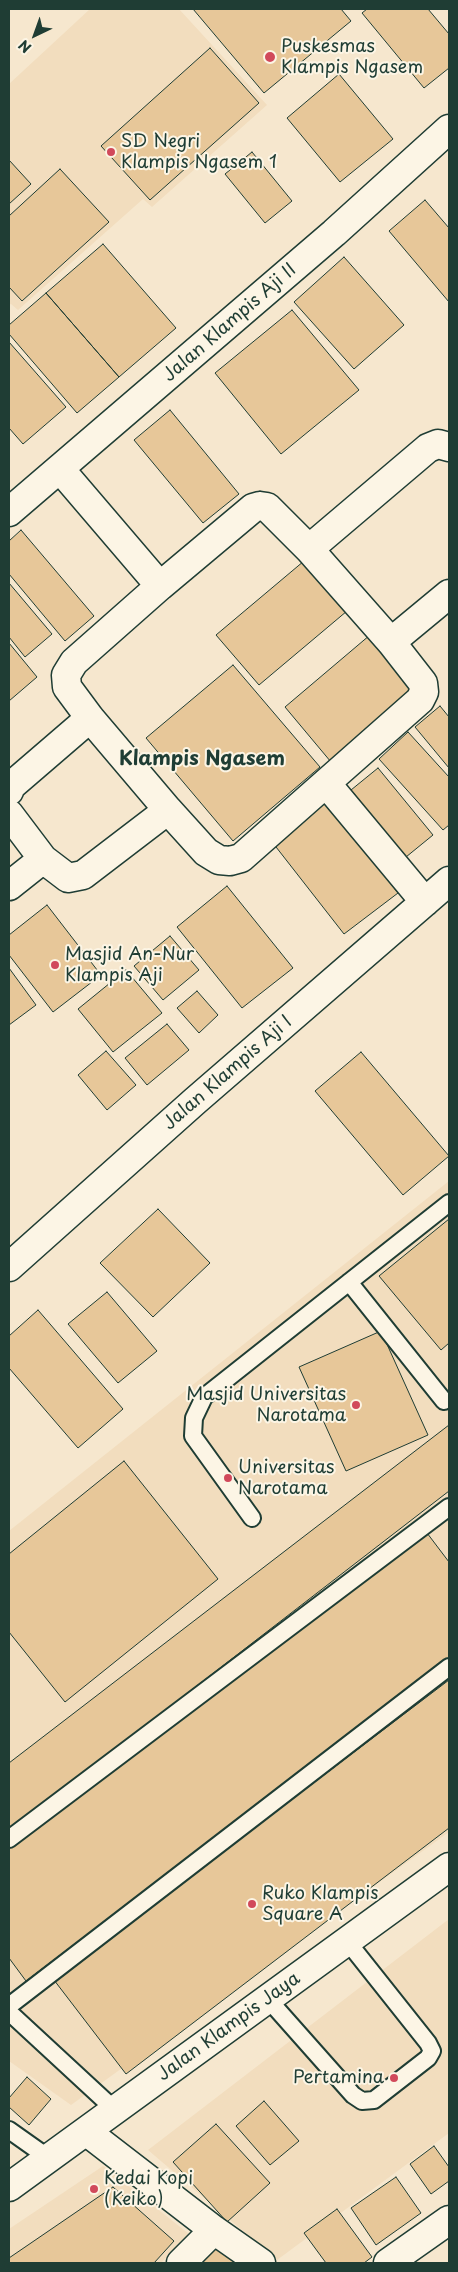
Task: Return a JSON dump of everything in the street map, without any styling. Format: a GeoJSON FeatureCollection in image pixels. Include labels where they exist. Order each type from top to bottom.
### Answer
{"type":"FeatureCollection","features":[{"type":"Feature","properties":{"kind":"street","name":"Jalan Klampis Aji II"},"geometry":{"type":"LineString","coordinates":[[9,512],[334,233],[449,130]]}},
{"type":"Feature","properties":{"kind":"street"},"geometry":{"type":"LineString","coordinates":[[309,549],[428,448],[438,444],[449,447]]}},
{"type":"Feature","properties":{"kind":"street"},"geometry":{"type":"LineString","coordinates":[[60,469],[160,586]]}},
{"type":"Feature","properties":{"kind":"street"},"geometry":{"type":"LineString","coordinates":[[267,507],[309,549],[423,683],[424,692],[420,700],[241,858],[230,861],[219,860],[206,852],[90,718],[67,687],[66,675],[74,662],[160,586],[253,508],[267,507]]}},
{"type":"Feature","properties":{"kind":"street"},"geometry":{"type":"LineString","coordinates":[[390,642],[449,594]]}},
{"type":"Feature","properties":{"kind":"street"},"geometry":{"type":"LineString","coordinates":[[9,791],[90,718]]}},
{"type":"Feature","properties":{"kind":"street"},"geometry":{"type":"LineString","coordinates":[[326,782],[425,902]]}},
{"type":"Feature","properties":{"kind":"street"},"geometry":{"type":"LineString","coordinates":[[9,814],[43,859],[68,878],[83,875],[168,810]]}},
{"type":"Feature","properties":{"kind":"street"},"geometry":{"type":"LineString","coordinates":[[9,886],[43,859]]}},
{"type":"Feature","properties":{"kind":"street","name":"Jalan Klampis Aji I"},"geometry":{"type":"LineString","coordinates":[[9,1267],[195,1101],[449,881]]}},
{"type":"Feature","properties":{"kind":"street","name":"Jalan Klampis Jaya"},"geometry":{"type":"LineString","coordinates":[[9,2187],[449,1867]]}},
{"type":"Feature","properties":{"kind":"street"},"geometry":{"type":"LineString","coordinates":[[87,2132],[214,2230],[261,2263]]}},
{"type":"Feature","properties":{"kind":"street"},"geometry":{"type":"LineString","coordinates":[[388,2263],[449,2220]]}},
{"type":"Feature","properties":{"kind":"street"},"geometry":{"type":"LineString","coordinates":[[181,2263],[214,2230]]}},
{"type":"Feature","properties":{"kind":"lane"},"geometry":{"type":"LineString","coordinates":[[252,1518],[193,1436],[194,1418],[204,1397],[449,1203]]}},
{"type":"Feature","properties":{"kind":"lane"},"geometry":{"type":"LineString","coordinates":[[349,1282],[444,1401]]}},
{"type":"Feature","properties":{"kind":"lane"},"geometry":{"type":"LineString","coordinates":[[9,1839],[449,1507]]}},
{"type":"Feature","properties":{"kind":"lane"},"geometry":{"type":"LineString","coordinates":[[9,2006],[449,1667]]}},
{"type":"Feature","properties":{"kind":"lane"},"geometry":{"type":"LineString","coordinates":[[267,1998],[353,2094],[362,2101],[374,2100],[428,2058],[432,2051],[428,2043],[346,1941]]}},
{"type":"Feature","properties":{"kind":"lane"},"geometry":{"type":"LineString","coordinates":[[9,2012],[115,2110]]}},
{"type":"Feature","properties":{"kind":"lane"},"geometry":{"type":"LineString","coordinates":[[9,2130],[50,2159]]}},
{"type":"Feature","properties":{"kind":"shaded area","name":"SD Negri Klampis Ngasem 1"},"geometry":{"type":"Polygon","coordinates":[[[90,9],[179,9],[267,105],[152,207],[143,199],[18,310],[11,304],[9,305],[9,84],[90,9]]]}},
{"type":"Feature","properties":{"kind":"shaded area"},"geometry":{"type":"Polygon","coordinates":[[[449,1181],[449,1832],[71,2105],[9,2061],[9,1531],[449,1181]]]}},
{"type":"Feature","properties":{"kind":"shaded area"},"geometry":{"type":"Polygon","coordinates":[[[449,1919],[449,2133],[277,2260],[148,2150],[449,1919]]]}},
{"type":"Feature","properties":{"kind":"shaded area"},"geometry":{"type":"Polygon","coordinates":[[[103,2166],[189,2234],[161,2263],[9,2263],[9,2229],[103,2166]]]}},
{"type":"Feature","properties":{"kind":"building","name":"Puskesmas Klampis Ngasem"},"geometry":{"type":"Polygon","coordinates":[[[193,9],[341,9],[351,21],[264,93],[193,9]]]}},
{"type":"Feature","properties":{"kind":"building"},"geometry":{"type":"Polygon","coordinates":[[[367,9],[428,9],[449,34],[449,68],[424,88],[362,13],[367,9]]]}},
{"type":"Feature","properties":{"kind":"building"},"geometry":{"type":"Polygon","coordinates":[[[210,48],[259,103],[150,200],[101,146],[210,48]]]}},
{"type":"Feature","properties":{"kind":"building"},"geometry":{"type":"Polygon","coordinates":[[[339,74],[393,139],[340,182],[287,118],[339,74]]]}},
{"type":"Feature","properties":{"kind":"building"},"geometry":{"type":"Polygon","coordinates":[[[252,152],[292,201],[265,223],[225,174],[252,152]]]}},
{"type":"Feature","properties":{"kind":"building"},"geometry":{"type":"Polygon","coordinates":[[[9,160],[31,184],[9,204],[9,160]]]}},
{"type":"Feature","properties":{"kind":"building"},"geometry":{"type":"Polygon","coordinates":[[[60,169],[109,222],[22,301],[9,287],[9,216],[60,169]]]}},
{"type":"Feature","properties":{"kind":"building"},"geometry":{"type":"Polygon","coordinates":[[[425,200],[449,228],[449,302],[389,231],[425,200]]]}},
{"type":"Feature","properties":{"kind":"building"},"geometry":{"type":"Polygon","coordinates":[[[103,244],[176,328],[119,377],[46,293],[103,244]]]}},
{"type":"Feature","properties":{"kind":"building"},"geometry":{"type":"Polygon","coordinates":[[[344,257],[404,325],[354,369],[294,302],[344,257]]]}},
{"type":"Feature","properties":{"kind":"building"},"geometry":{"type":"Polygon","coordinates":[[[46,293],[119,377],[77,413],[9,334],[9,325],[46,293]]]}},
{"type":"Feature","properties":{"kind":"building"},"geometry":{"type":"Polygon","coordinates":[[[292,310],[359,390],[281,454],[215,373],[292,310]]]}},
{"type":"Feature","properties":{"kind":"building"},"geometry":{"type":"Polygon","coordinates":[[[9,342],[66,407],[23,444],[9,428],[9,342]]]}},
{"type":"Feature","properties":{"kind":"building"},"geometry":{"type":"Polygon","coordinates":[[[170,410],[239,494],[203,523],[134,440],[170,410]]]}},
{"type":"Feature","properties":{"kind":"building"},"geometry":{"type":"Polygon","coordinates":[[[21,530],[94,616],[65,641],[9,574],[9,541],[21,530]]]}},
{"type":"Feature","properties":{"kind":"building"},"geometry":{"type":"Polygon","coordinates":[[[304,561],[347,611],[259,685],[216,635],[304,561]]]}},
{"type":"Feature","properties":{"kind":"building"},"geometry":{"type":"Polygon","coordinates":[[[9,583],[52,634],[25,657],[9,637],[9,583]]]}},
{"type":"Feature","properties":{"kind":"building"},"geometry":{"type":"Polygon","coordinates":[[[370,635],[417,690],[331,762],[285,707],[370,635]]]}},
{"type":"Feature","properties":{"kind":"building"},"geometry":{"type":"Polygon","coordinates":[[[9,643],[37,677],[9,701],[9,643]]]}},
{"type":"Feature","properties":{"kind":"building"},"geometry":{"type":"Polygon","coordinates":[[[233,665],[320,767],[233,841],[146,738],[233,665]]]}},
{"type":"Feature","properties":{"kind":"building"},"geometry":{"type":"Polygon","coordinates":[[[440,706],[449,717],[449,768],[415,727],[440,706]]]}},
{"type":"Feature","properties":{"kind":"building"},"geometry":{"type":"Polygon","coordinates":[[[408,732],[449,777],[449,825],[443,830],[379,759],[408,732]]]}},
{"type":"Feature","properties":{"kind":"building"},"geometry":{"type":"Polygon","coordinates":[[[378,768],[433,835],[406,857],[351,790],[378,768]]]}},
{"type":"Feature","properties":{"kind":"building"},"geometry":{"type":"Polygon","coordinates":[[[323,796],[398,893],[344,934],[269,838],[323,796]]]}},
{"type":"Feature","properties":{"kind":"building"},"geometry":{"type":"Polygon","coordinates":[[[227,886],[293,968],[242,1008],[177,927],[227,886]]]}},
{"type":"Feature","properties":{"kind":"building","name":"Masjid An-Nur Klampis Aji"},"geometry":{"type":"Polygon","coordinates":[[[47,905],[101,975],[53,1012],[9,955],[9,935],[47,905]]]}},
{"type":"Feature","properties":{"kind":"building"},"geometry":{"type":"Polygon","coordinates":[[[170,936],[199,970],[163,1000],[134,966],[170,936]]]}},
{"type":"Feature","properties":{"kind":"building"},"geometry":{"type":"Polygon","coordinates":[[[9,968],[36,1005],[9,1025],[9,968]]]}},
{"type":"Feature","properties":{"kind":"building"},"geometry":{"type":"Polygon","coordinates":[[[126,970],[162,1013],[113,1052],[78,1009],[126,970]]]}},
{"type":"Feature","properties":{"kind":"building"},"geometry":{"type":"Polygon","coordinates":[[[197,991],[218,1015],[199,1033],[177,1008],[197,991]]]}},
{"type":"Feature","properties":{"kind":"building"},"geometry":{"type":"Polygon","coordinates":[[[167,1024],[189,1050],[147,1085],[125,1058],[167,1024]]]}},
{"type":"Feature","properties":{"kind":"building"},"geometry":{"type":"Polygon","coordinates":[[[106,1051],[136,1085],[107,1110],[78,1075],[106,1051]]]}},
{"type":"Feature","properties":{"kind":"building"},"geometry":{"type":"Polygon","coordinates":[[[361,1052],[449,1156],[403,1195],[315,1091],[361,1052]]]}},
{"type":"Feature","properties":{"kind":"building"},"geometry":{"type":"Polygon","coordinates":[[[158,1209],[210,1263],[153,1317],[100,1263],[158,1209]]]}},
{"type":"Feature","properties":{"kind":"building"},"geometry":{"type":"Polygon","coordinates":[[[449,1219],[449,1343],[441,1350],[379,1276],[449,1219]]]}},
{"type":"Feature","properties":{"kind":"building"},"geometry":{"type":"Polygon","coordinates":[[[107,1292],[157,1351],[118,1383],[68,1324],[107,1292]]]}},
{"type":"Feature","properties":{"kind":"building"},"geometry":{"type":"Polygon","coordinates":[[[38,1310],[123,1409],[78,1448],[9,1368],[9,1336],[38,1310]]]}},
{"type":"Feature","properties":{"kind":"building"},"geometry":{"type":"Polygon","coordinates":[[[381,1331],[428,1435],[346,1471],[299,1367],[381,1331]]]}},
{"type":"Feature","properties":{"kind":"building"},"geometry":{"type":"Polygon","coordinates":[[[449,1425],[449,1491],[9,1831],[9,1763],[449,1425]]]}},
{"type":"Feature","properties":{"kind":"building"},"geometry":{"type":"Polygon","coordinates":[[[124,1461],[218,1579],[65,1702],[9,1632],[9,1554],[124,1461]]]}},
{"type":"Feature","properties":{"kind":"building"},"geometry":{"type":"Polygon","coordinates":[[[424,1529],[449,1562],[449,1659],[26,1981],[9,1958],[9,1845],[424,1529]]]}},
{"type":"Feature","properties":{"kind":"building","name":"Ruko Klampis Square A"},"geometry":{"type":"Polygon","coordinates":[[[449,1680],[449,1828],[126,2074],[54,1980],[449,1680]]]}},
{"type":"Feature","properties":{"kind":"building"},"geometry":{"type":"Polygon","coordinates":[[[27,2077],[51,2099],[29,2125],[9,2107],[9,2098],[27,2077]]]}},
{"type":"Feature","properties":{"kind":"building"},"geometry":{"type":"Polygon","coordinates":[[[264,2101],[299,2141],[270,2165],[236,2126],[264,2101]]]}},
{"type":"Feature","properties":{"kind":"building"},"geometry":{"type":"Polygon","coordinates":[[[216,2124],[270,2183],[227,2222],[173,2162],[216,2124]]]}},
{"type":"Feature","properties":{"kind":"building"},"geometry":{"type":"Polygon","coordinates":[[[434,2146],[449,2167],[449,2181],[431,2194],[410,2164],[434,2146]]]}},
{"type":"Feature","properties":{"kind":"building"},"geometry":{"type":"Polygon","coordinates":[[[396,2177],[421,2213],[376,2245],[351,2208],[396,2177]]]}},
{"type":"Feature","properties":{"kind":"building"},"geometry":{"type":"Polygon","coordinates":[[[113,2187],[174,2241],[154,2263],[9,2263],[9,2258],[113,2187]]]}},
{"type":"Feature","properties":{"kind":"building"},"geometry":{"type":"Polygon","coordinates":[[[337,2209],[372,2257],[364,2263],[326,2263],[304,2233],[337,2209]]]}},
{"type":"Feature","properties":{"kind":"building"},"geometry":{"type":"Polygon","coordinates":[[[213,2241],[245,2263],[197,2263],[213,2241]]]}},
{"type":"Feature","properties":{"kind":"place","name":"Puskesmas Klampis Ngasem"},"geometry":{"type":"Point","coordinates":[270,57]}},
{"type":"Feature","properties":{"kind":"place","name":"SD Negri Klampis Ngasem 1"},"geometry":{"type":"Point","coordinates":[111,152]}},
{"type":"Feature","properties":{"kind":"place","name":"Masjid An-Nur Klampis Aji"},"geometry":{"type":"Point","coordinates":[55,965]}},
{"type":"Feature","properties":{"kind":"place","name":"Masjid Universitas Narotama"},"geometry":{"type":"Point","coordinates":[356,1405]}},
{"type":"Feature","properties":{"kind":"place","name":"Universitas Narotama"},"geometry":{"type":"Point","coordinates":[228,1478]}},
{"type":"Feature","properties":{"kind":"place","name":"Ruko Klampis Square A"},"geometry":{"type":"Point","coordinates":[252,1904]}},
{"type":"Feature","properties":{"kind":"place","name":"Pertamina"},"geometry":{"type":"Point","coordinates":[394,2078]}},
{"type":"Feature","properties":{"kind":"place","name":"Kedai Kopi (Keiko)"},"geometry":{"type":"Point","coordinates":[94,2189]}},
{"type":"Feature","properties":{"kind":"district","name":"Klampis Ngasem"},"geometry":{"type":"Point","coordinates":[202,759]}}]}
